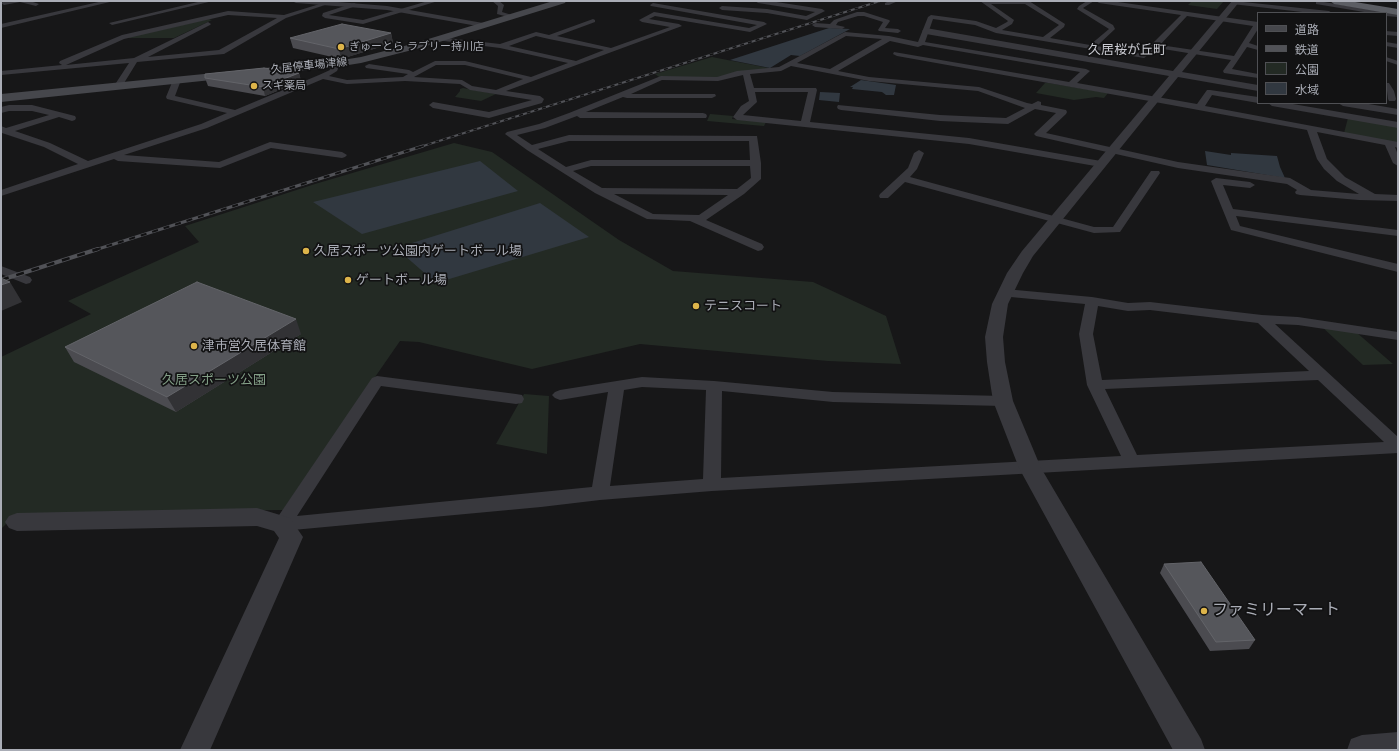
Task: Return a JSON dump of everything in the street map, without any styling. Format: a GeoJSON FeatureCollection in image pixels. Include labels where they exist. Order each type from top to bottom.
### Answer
{"type":"FeatureCollection","features":[{"type":"Feature","properties":{"kind":"highway"},"geometry":{"type":"LineString","coordinates":[[1334,1],[1398,12]]}},
{"type":"Feature","properties":{"kind":"main road","name":"久居停車場津線"},"geometry":{"type":"LineString","coordinates":[[1,98],[336,64],[375,57],[562,1]]}},
{"type":"Feature","properties":{"kind":"street"},"geometry":{"type":"LineString","coordinates":[[3,3],[19,1],[36,4]]}},
{"type":"Feature","properties":{"kind":"street"},"geometry":{"type":"LineString","coordinates":[[1,26],[111,1]]}},
{"type":"Feature","properties":{"kind":"street"},"geometry":{"type":"LineString","coordinates":[[112,23],[210,1]]}},
{"type":"Feature","properties":{"kind":"street"},"geometry":{"type":"LineString","coordinates":[[296,1],[404,10],[483,25]]}},
{"type":"Feature","properties":{"kind":"street"},"geometry":{"type":"LineString","coordinates":[[354,5],[325,14],[325,16],[363,22],[435,1]]}},
{"type":"Feature","properties":{"kind":"street"},"geometry":{"type":"LineString","coordinates":[[495,1],[501,5],[499,13],[512,16]]}},
{"type":"Feature","properties":{"kind":"street"},"geometry":{"type":"LineString","coordinates":[[717,7],[767,11],[807,18],[822,11],[758,1]]}},
{"type":"Feature","properties":{"kind":"street"},"geometry":{"type":"LineString","coordinates":[[887,4],[895,1]]}},
{"type":"Feature","properties":{"kind":"street"},"geometry":{"type":"LineString","coordinates":[[1091,1],[1080,9],[1111,26],[1112,29],[1092,47]]}},
{"type":"Feature","properties":{"kind":"street"},"geometry":{"type":"LineString","coordinates":[[1098,1],[1186,14],[1257,18]]}},
{"type":"Feature","properties":{"kind":"street"},"geometry":{"type":"LineString","coordinates":[[798,7],[816,2]]}},
{"type":"Feature","properties":{"kind":"street"},"geometry":{"type":"LineString","coordinates":[[984,2],[1029,2],[1063,25],[1044,39]]}},
{"type":"Feature","properties":{"kind":"street"},"geometry":{"type":"LineString","coordinates":[[984,2],[1010,18],[1011,21],[996,32]]}},
{"type":"Feature","properties":{"kind":"street"},"geometry":{"type":"LineString","coordinates":[[1190,750],[1030,468],[1003,401],[996,362],[994,337],[1000,304],[1027,254],[1235,2],[1277,12]]}},
{"type":"Feature","properties":{"kind":"street"},"geometry":{"type":"LineString","coordinates":[[1310,2],[1375,12]]}},
{"type":"Feature","properties":{"kind":"street"},"geometry":{"type":"LineString","coordinates":[[67,3],[96,4]]}},
{"type":"Feature","properties":{"kind":"street"},"geometry":{"type":"LineString","coordinates":[[221,52],[284,17],[328,4]]}},
{"type":"Feature","properties":{"kind":"street"},"geometry":{"type":"LineString","coordinates":[[653,5],[764,24],[750,30],[654,14],[642,20],[680,26]]}},
{"type":"Feature","properties":{"kind":"street"},"geometry":{"type":"LineString","coordinates":[[497,92],[727,8]]}},
{"type":"Feature","properties":{"kind":"street"},"geometry":{"type":"LineString","coordinates":[[1264,10],[1307,12]]}},
{"type":"Feature","properties":{"kind":"street"},"geometry":{"type":"LineString","coordinates":[[56,68],[119,38],[132,35],[228,14],[284,17]]}},
{"type":"Feature","properties":{"kind":"street"},"geometry":{"type":"LineString","coordinates":[[118,86],[134,61],[228,14]]}},
{"type":"Feature","properties":{"kind":"street"},"geometry":{"type":"LineString","coordinates":[[832,27],[836,21],[857,14],[864,14],[887,20],[882,30]]}},
{"type":"Feature","properties":{"kind":"street"},"geometry":{"type":"LineString","coordinates":[[1186,14],[1144,56],[996,32],[974,23],[931,17],[921,43],[900,55],[1154,99],[1394,144],[1393,155],[1398,163]]}},
{"type":"Feature","properties":{"kind":"street"},"geometry":{"type":"LineString","coordinates":[[1387,14],[1398,15]]}},
{"type":"Feature","properties":{"kind":"street"},"geometry":{"type":"LineString","coordinates":[[974,23],[986,15],[1004,15]]}},
{"type":"Feature","properties":{"kind":"street"},"geometry":{"type":"LineString","coordinates":[[1223,16],[1257,24]]}},
{"type":"Feature","properties":{"kind":"street"},"geometry":{"type":"LineString","coordinates":[[2,18],[27,20]]}},
{"type":"Feature","properties":{"kind":"street"},"geometry":{"type":"LineString","coordinates":[[1387,19],[1398,20]]}},
{"type":"Feature","properties":{"kind":"street"},"geometry":{"type":"LineString","coordinates":[[548,37],[593,21]]}},
{"type":"Feature","properties":{"kind":"street"},"geometry":{"type":"LineString","coordinates":[[815,25],[925,32],[1257,88]]}},
{"type":"Feature","properties":{"kind":"street"},"geometry":{"type":"LineString","coordinates":[[120,31],[132,35]]}},
{"type":"Feature","properties":{"kind":"street"},"geometry":{"type":"LineString","coordinates":[[1387,33],[1398,34]]}},
{"type":"Feature","properties":{"kind":"street"},"geometry":{"type":"LineString","coordinates":[[500,46],[536,34],[613,50]]}},
{"type":"Feature","properties":{"kind":"street"},"geometry":{"type":"LineString","coordinates":[[621,96],[705,116],[754,138],[756,179],[740,192],[701,218],[651,217],[599,191],[510,134],[542,126],[572,115],[621,96],[661,78],[718,78],[746,72],[778,70],[845,34],[889,38],[1086,71]]}},
{"type":"Feature","properties":{"kind":"street"},"geometry":{"type":"LineString","coordinates":[[1254,36],[1245,44],[1227,71],[1257,76]]}},
{"type":"Feature","properties":{"kind":"street"},"geometry":{"type":"LineString","coordinates":[[831,72],[889,38]]}},
{"type":"Feature","properties":{"kind":"street"},"geometry":{"type":"LineString","coordinates":[[438,39],[500,46],[576,63]]}},
{"type":"Feature","properties":{"kind":"street"},"geometry":{"type":"LineString","coordinates":[[1245,44],[1257,48]]}},
{"type":"Feature","properties":{"kind":"street"},"geometry":{"type":"LineString","coordinates":[[1387,44],[1398,46]]}},
{"type":"Feature","properties":{"kind":"street"},"geometry":{"type":"LineString","coordinates":[[1155,46],[1235,58]]}},
{"type":"Feature","properties":{"kind":"street"},"geometry":{"type":"LineString","coordinates":[[1,73],[242,51]]}},
{"type":"Feature","properties":{"kind":"street"},"geometry":{"type":"LineString","coordinates":[[1070,85],[1098,60]]}},
{"type":"Feature","properties":{"kind":"street"},"geometry":{"type":"LineString","coordinates":[[405,79],[435,63],[465,63],[531,79]]}},
{"type":"Feature","properties":{"kind":"street"},"geometry":{"type":"LineString","coordinates":[[1,193],[204,126],[322,77],[334,71],[336,64]]}},
{"type":"Feature","properties":{"kind":"street"},"geometry":{"type":"LineString","coordinates":[[790,64],[878,81],[972,88],[1062,112],[1039,134],[1186,166],[1290,180],[1309,193]]}},
{"type":"Feature","properties":{"kind":"street"},"geometry":{"type":"LineString","coordinates":[[369,66],[414,73]]}},
{"type":"Feature","properties":{"kind":"street"},"geometry":{"type":"LineString","coordinates":[[746,72],[753,102],[744,108],[737,117],[805,124],[871,121],[940,128],[1008,121],[1036,105]]}},
{"type":"Feature","properties":{"kind":"street"},"geometry":{"type":"LineString","coordinates":[[322,77],[346,82],[405,79],[462,82],[470,88],[538,98],[539,101],[489,115],[433,106]]}},
{"type":"Feature","properties":{"kind":"street"},"geometry":{"type":"LineString","coordinates":[[705,116],[718,78]]}},
{"type":"Feature","properties":{"kind":"street"},"geometry":{"type":"LineString","coordinates":[[177,80],[170,97],[236,113]]}},
{"type":"Feature","properties":{"kind":"street"},"geometry":{"type":"LineString","coordinates":[[1387,86],[1390,90],[1392,99]]}},
{"type":"Feature","properties":{"kind":"street"},"geometry":{"type":"LineString","coordinates":[[751,90],[813,90],[805,124]]}},
{"type":"Feature","properties":{"kind":"street"},"geometry":{"type":"LineString","coordinates":[[1199,108],[1210,92],[1257,100]]}},
{"type":"Feature","properties":{"kind":"street"},"geometry":{"type":"LineString","coordinates":[[1277,104],[1398,126]]}},
{"type":"Feature","properties":{"kind":"street"},"geometry":{"type":"LineString","coordinates":[[1349,104],[1398,112]]}},
{"type":"Feature","properties":{"kind":"street"},"geometry":{"type":"LineString","coordinates":[[841,107],[871,121],[940,128],[976,142],[1101,164]]}},
{"type":"Feature","properties":{"kind":"street"},"geometry":{"type":"LineString","coordinates":[[1,110],[9,108],[32,108],[72,118]]}},
{"type":"Feature","properties":{"kind":"street"},"geometry":{"type":"LineString","coordinates":[[3,130],[58,115]]}},
{"type":"Feature","properties":{"kind":"street"},"geometry":{"type":"LineString","coordinates":[[572,115],[705,116]]}},
{"type":"Feature","properties":{"kind":"street"},"geometry":{"type":"LineString","coordinates":[[530,148],[569,138],[705,116]]}},
{"type":"Feature","properties":{"kind":"street"},"geometry":{"type":"LineString","coordinates":[[1312,129],[1322,160],[1328,167],[1341,178],[1373,198]]}},
{"type":"Feature","properties":{"kind":"street"},"geometry":{"type":"LineString","coordinates":[[3,130],[47,145],[88,165]]}},
{"type":"Feature","properties":{"kind":"street"},"geometry":{"type":"LineString","coordinates":[[113,157],[220,164],[270,144],[342,155]]}},
{"type":"Feature","properties":{"kind":"street"},"geometry":{"type":"LineString","coordinates":[[884,196],[912,169],[920,153]]}},
{"type":"Feature","properties":{"kind":"street"},"geometry":{"type":"LineString","coordinates":[[564,170],[591,163],[756,163]]}},
{"type":"Feature","properties":{"kind":"street"},"geometry":{"type":"LineString","coordinates":[[903,178],[1094,230],[1116,230],[1155,173]]}},
{"type":"Feature","properties":{"kind":"street"},"geometry":{"type":"LineString","coordinates":[[1398,198],[1373,198],[1309,193],[1216,181],[1235,228],[1398,268]]}},
{"type":"Feature","properties":{"kind":"street"},"geometry":{"type":"LineString","coordinates":[[599,191],[740,192]]}},
{"type":"Feature","properties":{"kind":"street"},"geometry":{"type":"LineString","coordinates":[[1228,212],[1398,233]]}},
{"type":"Feature","properties":{"kind":"street"},"geometry":{"type":"LineString","coordinates":[[692,218],[758,248]]}},
{"type":"Feature","properties":{"kind":"street"},"geometry":{"type":"LineString","coordinates":[[1,270],[26,280],[7,286]]}},
{"type":"Feature","properties":{"kind":"street"},"geometry":{"type":"LineString","coordinates":[[1005,293],[1092,301],[1128,307],[1150,306],[1262,319],[1298,321],[1398,336]]}},
{"type":"Feature","properties":{"kind":"street"},"geometry":{"type":"LineString","coordinates":[[1092,301],[1086,334],[1095,385],[1132,462]]}},
{"type":"Feature","properties":{"kind":"street"},"geometry":{"type":"LineString","coordinates":[[1262,319],[1398,447]]}},
{"type":"Feature","properties":{"kind":"street"},"geometry":{"type":"LineString","coordinates":[[1095,385],[1322,375]]}},
{"type":"Feature","properties":{"kind":"street"},"geometry":{"type":"LineString","coordinates":[[282,524],[377,381],[516,399]]}},
{"type":"Feature","properties":{"kind":"street"},"geometry":{"type":"LineString","coordinates":[[560,395],[642,382],[714,386],[834,396],[1003,401]]}},
{"type":"Feature","properties":{"kind":"street"},"geometry":{"type":"LineString","coordinates":[[600,493],[617,386]]}},
{"type":"Feature","properties":{"kind":"street"},"geometry":{"type":"LineString","coordinates":[[712,485],[714,386]]}},
{"type":"Feature","properties":{"kind":"street"},"geometry":{"type":"LineString","coordinates":[[17,522],[257,517],[282,524],[541,500],[600,493],[712,485],[1398,447]]}},
{"type":"Feature","properties":{"kind":"street"},"geometry":{"type":"LineString","coordinates":[[195,750],[291,537],[282,524]]}},
{"type":"Feature","properties":{"kind":"street"},"geometry":{"type":"LineString","coordinates":[[1362,750],[1398,747]]}},
{"type":"Feature","properties":{"kind":"green space"},"geometry":{"type":"Polygon","coordinates":[[[1192,1],[1224,1],[1217,9],[1188,5],[1192,1]]]}},
{"type":"Feature","properties":{"kind":"green space"},"geometry":{"type":"Polygon","coordinates":[[[208,19],[212,20],[174,38],[125,38],[208,19]]]}},
{"type":"Feature","properties":{"kind":"green space"},"geometry":{"type":"Polygon","coordinates":[[[712,57],[774,69],[718,77],[659,77],[655,74],[712,57]]]}},
{"type":"Feature","properties":{"kind":"green space"},"geometry":{"type":"Polygon","coordinates":[[[1045,83],[1108,93],[1104,98],[1096,97],[1074,100],[1036,93],[1045,83]]]}},
{"type":"Feature","properties":{"kind":"green space"},"geometry":{"type":"Polygon","coordinates":[[[463,88],[496,94],[481,101],[455,97],[460,89],[463,88]]]}},
{"type":"Feature","properties":{"kind":"green space"},"geometry":{"type":"Polygon","coordinates":[[[710,114],[733,116],[732,119],[766,122],[764,126],[707,121],[710,114]]]}},
{"type":"Feature","properties":{"kind":"green space"},"geometry":{"type":"Polygon","coordinates":[[[1348,118],[1398,127],[1398,144],[1344,133],[1348,118]]]}},
{"type":"Feature","properties":{"kind":"green space","name":"久居スポーツ公園"},"geometry":{"type":"Polygon","coordinates":[[[454,143],[492,152],[619,240],[673,271],[813,282],[886,316],[901,364],[828,361],[640,344],[532,369],[419,342],[400,341],[283,510],[97,512],[14,516],[1,529],[1,357],[91,314],[68,301],[199,242],[185,226],[315,184],[454,143]]]}},
{"type":"Feature","properties":{"kind":"green space"},"geometry":{"type":"Polygon","coordinates":[[[1321,326],[1356,332],[1393,364],[1363,365],[1321,326]]]}},
{"type":"Feature","properties":{"kind":"green space"},"geometry":{"type":"Polygon","coordinates":[[[524,394],[549,396],[547,454],[496,444],[524,394]]]}},
{"type":"Feature","properties":{"kind":"water"},"geometry":{"type":"Polygon","coordinates":[[[829,28],[850,29],[800,56],[791,55],[770,68],[730,60],[829,28]]]}},
{"type":"Feature","properties":{"kind":"water"},"geometry":{"type":"Polygon","coordinates":[[[861,80],[896,85],[894,95],[886,95],[882,92],[852,89],[853,87],[850,87],[861,80]]]}},
{"type":"Feature","properties":{"kind":"water"},"geometry":{"type":"Polygon","coordinates":[[[820,92],[840,93],[839,102],[819,100],[820,92]]]}},
{"type":"Feature","properties":{"kind":"water"},"geometry":{"type":"Polygon","coordinates":[[[1205,151],[1231,155],[1231,153],[1277,156],[1285,178],[1207,165],[1205,151]]]}},
{"type":"Feature","properties":{"kind":"water"},"geometry":{"type":"Polygon","coordinates":[[[480,161],[518,191],[362,234],[313,202],[480,161]]]}},
{"type":"Feature","properties":{"kind":"water"},"geometry":{"type":"Polygon","coordinates":[[[540,203],[589,237],[436,283],[396,248],[540,203]]]}},
{"type":"Feature","properties":{"kind":"building"},"geometry":{"type":"Polygon","coordinates":[[[342,24],[391,33],[339,49],[290,38],[342,24]]]}},
{"type":"Feature","properties":{"kind":"building"},"geometry":{"type":"Polygon","coordinates":[[[264,68],[299,73],[263,87],[205,78],[205,74],[264,68]]]}},
{"type":"Feature","properties":{"kind":"building"},"geometry":{"type":"Polygon","coordinates":[[[1,278],[10,282],[1,285],[1,278]]]}},
{"type":"Feature","properties":{"kind":"building","name":"津市営久居体育館"},"geometry":{"type":"Polygon","coordinates":[[[197,282],[296,319],[167,397],[65,347],[197,282]]]}},
{"type":"Feature","properties":{"kind":"building","name":"ファミリーマート"},"geometry":{"type":"Polygon","coordinates":[[[1201,562],[1255,640],[1216,642],[1164,564],[1201,562]]]}},
{"type":"Feature","properties":{"kind":"railway"},"geometry":{"type":"LineString","coordinates":[[420,147],[880,1]]}},
{"type":"Feature","properties":{"kind":"railway"},"geometry":{"type":"LineString","coordinates":[[95,250],[423,146]]}},
{"type":"Feature","properties":{"kind":"railway"},"geometry":{"type":"LineString","coordinates":[[1,280],[98,249]]}},
{"type":"Feature","properties":{"kind":"place","name":"ぎゅーとら ラブリー持川店"},"geometry":{"type":"Point","coordinates":[341,47]}},
{"type":"Feature","properties":{"kind":"place","name":"スギ薬局"},"geometry":{"type":"Point","coordinates":[254,86]}},
{"type":"Feature","properties":{"kind":"place","name":"久居スポーツ公園内ゲートボール場"},"geometry":{"type":"Point","coordinates":[306,251]}},
{"type":"Feature","properties":{"kind":"place","name":"ゲートボール場"},"geometry":{"type":"Point","coordinates":[348,280]}},
{"type":"Feature","properties":{"kind":"place","name":"テニスコート"},"geometry":{"type":"Point","coordinates":[696,306]}},
{"type":"Feature","properties":{"kind":"place","name":"津市営久居体育館"},"geometry":{"type":"Point","coordinates":[194,346]}},
{"type":"Feature","properties":{"kind":"place","name":"ファミリーマート"},"geometry":{"type":"Point","coordinates":[1204,611]}},
{"type":"Feature","properties":{"kind":"district","name":"久居桜が丘町"},"geometry":{"type":"Point","coordinates":[1127,50]}}]}
